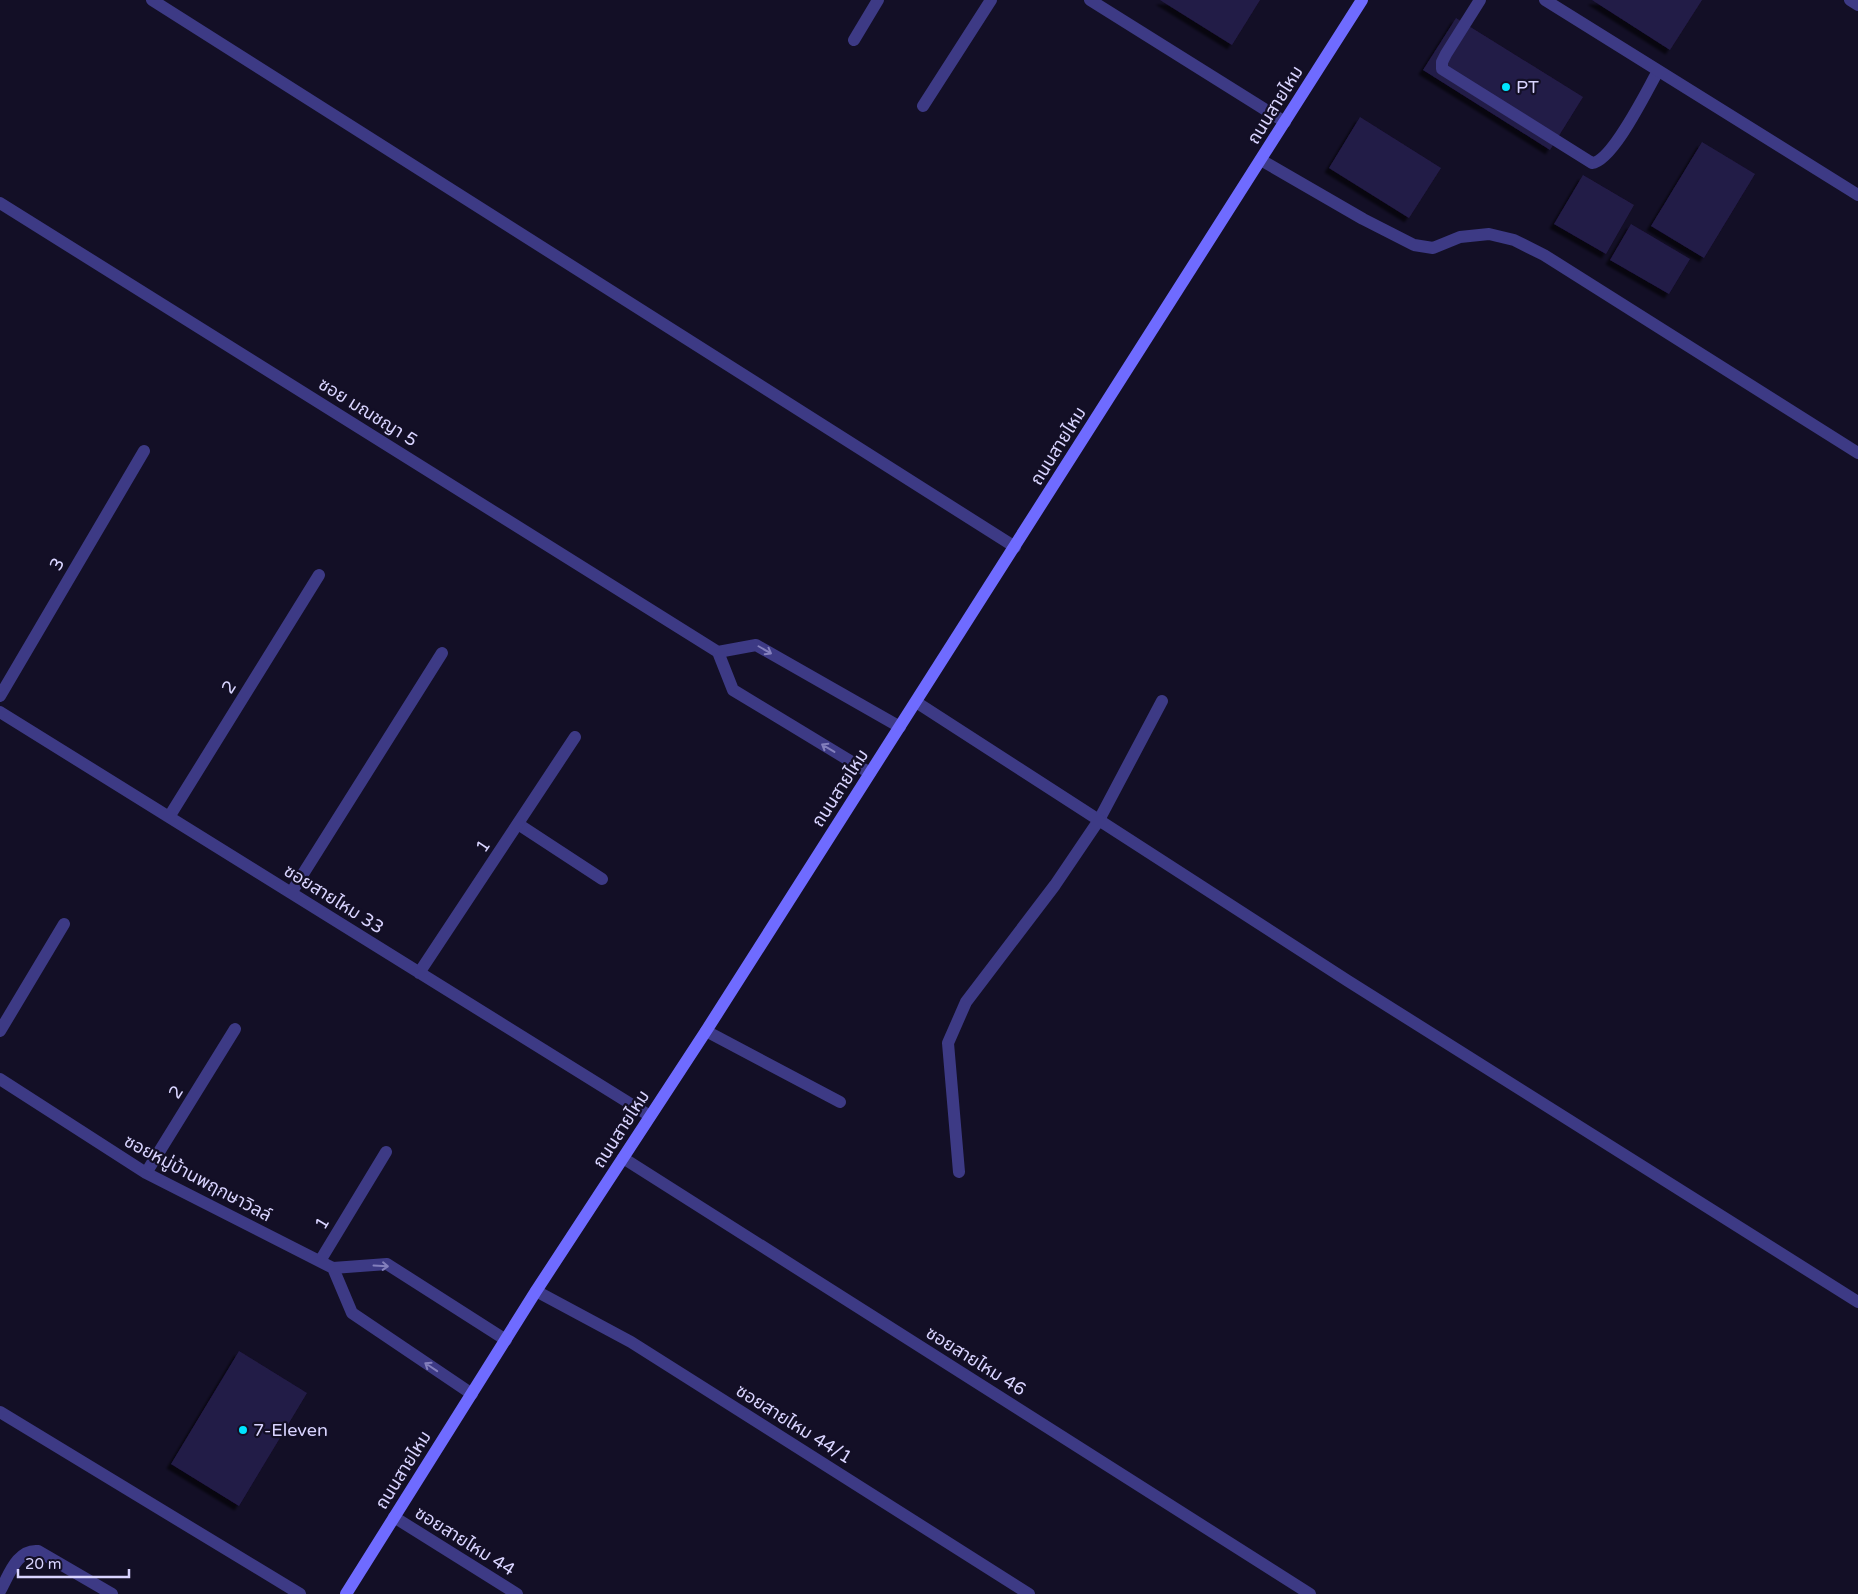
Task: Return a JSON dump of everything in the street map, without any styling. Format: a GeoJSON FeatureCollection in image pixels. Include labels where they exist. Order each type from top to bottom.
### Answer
{"type":"FeatureCollection","features":[{"type":"Feature","properties":{"kind":"main road","name":"ถนนสายไหม"},"geometry":{"type":"LineString","coordinates":[[346,1594],[536,1291],[706,1031],[1262,160],[1362,0]]}},
{"type":"Feature","properties":{"kind":"street"},"geometry":{"type":"LineString","coordinates":[[152,0],[1015,547]]}},
{"type":"Feature","properties":{"kind":"street"},"geometry":{"type":"LineString","coordinates":[[854,40],[878,0]]}},
{"type":"Feature","properties":{"kind":"street"},"geometry":{"type":"LineString","coordinates":[[923,106],[991,0]]}},
{"type":"Feature","properties":{"kind":"street"},"geometry":{"type":"LineString","coordinates":[[1090,0],[1286,122]]}},
{"type":"Feature","properties":{"kind":"street"},"geometry":{"type":"LineString","coordinates":[[1480,0],[1446,54],[1442,62],[1442,69],[1592,163],[1601,160],[1624,131],[1658,71]]}},
{"type":"Feature","properties":{"kind":"street"},"geometry":{"type":"LineString","coordinates":[[1545,0],[1858,195]]}},
{"type":"Feature","properties":{"kind":"street"},"geometry":{"type":"LineString","coordinates":[[1850,0],[1858,5]]}},
{"type":"Feature","properties":{"kind":"street"},"geometry":{"type":"LineString","coordinates":[[1262,160],[1363,219],[1414,245],[1433,248],[1460,237],[1489,234],[1514,240],[1544,255],[1858,453]]}},
{"type":"Feature","properties":{"kind":"street","name":"ซอย มณชญา 5"},"geometry":{"type":"LineString","coordinates":[[0,203],[718,652]]}},
{"type":"Feature","properties":{"kind":"street","name":"3"},"geometry":{"type":"LineString","coordinates":[[0,696],[144,451]]}},
{"type":"Feature","properties":{"kind":"street","name":"2"},"geometry":{"type":"LineString","coordinates":[[169,817],[319,575]]}},
{"type":"Feature","properties":{"kind":"street"},"geometry":{"type":"LineString","coordinates":[[870,773],[733,690],[718,652],[756,645],[900,727]]}},
{"type":"Feature","properties":{"kind":"street"},"geometry":{"type":"LineString","coordinates":[[292,893],[442,653]]}},
{"type":"Feature","properties":{"kind":"street"},"geometry":{"type":"LineString","coordinates":[[959,1172],[948,1044],[966,1002],[1055,885],[1098,820],[1162,701]]}},
{"type":"Feature","properties":{"kind":"street"},"geometry":{"type":"LineString","coordinates":[[916,702],[1348,981],[1858,1302]]}},
{"type":"Feature","properties":{"kind":"street","name":"ซอยสายไหม 33"},"geometry":{"type":"LineString","coordinates":[[0,712],[650,1116]]}},
{"type":"Feature","properties":{"kind":"street","name":"1"},"geometry":{"type":"LineString","coordinates":[[419,972],[575,737]]}},
{"type":"Feature","properties":{"kind":"street"},"geometry":{"type":"LineString","coordinates":[[518,824],[602,879]]}},
{"type":"Feature","properties":{"kind":"street"},"geometry":{"type":"LineString","coordinates":[[0,1031],[64,924]]}},
{"type":"Feature","properties":{"kind":"street","name":"2"},"geometry":{"type":"LineString","coordinates":[[146,1173],[235,1029]]}},
{"type":"Feature","properties":{"kind":"street"},"geometry":{"type":"LineString","coordinates":[[706,1031],[840,1102]]}},
{"type":"Feature","properties":{"kind":"street","name":"ซอยหมู่บ้านพฤกษาวิลล์"},"geometry":{"type":"LineString","coordinates":[[0,1079],[146,1173],[333,1268]]}},
{"type":"Feature","properties":{"kind":"street","name":"1"},"geometry":{"type":"LineString","coordinates":[[320,1261],[386,1152]]}},
{"type":"Feature","properties":{"kind":"street","name":"ซอยสายไหม 46"},"geometry":{"type":"LineString","coordinates":[[624,1158],[1310,1594]]}},
{"type":"Feature","properties":{"kind":"street"},"geometry":{"type":"LineString","coordinates":[[472,1394],[352,1313],[333,1268],[387,1264],[506,1340]]}},
{"type":"Feature","properties":{"kind":"street","name":"ซอยสายไหม 44/1"},"geometry":{"type":"LineString","coordinates":[[536,1291],[639,1347],[1029,1594]]}},
{"type":"Feature","properties":{"kind":"street"},"geometry":{"type":"LineString","coordinates":[[0,1412],[300,1594]]}},
{"type":"Feature","properties":{"kind":"street","name":"ซอยสายไหม 44"},"geometry":{"type":"LineString","coordinates":[[394,1517],[517,1594]]}},
{"type":"Feature","properties":{"kind":"street"},"geometry":{"type":"LineString","coordinates":[[0,1591],[22,1554],[30,1550],[38,1551],[112,1594]]}},
{"type":"Feature","properties":{"kind":"building"},"geometry":{"type":"Polygon","coordinates":[[[1160,0],[1260,0],[1232,45],[1160,0]]]}},
{"type":"Feature","properties":{"kind":"building"},"geometry":{"type":"Polygon","coordinates":[[[1592,0],[1702,0],[1670,50],[1592,0]]]}},
{"type":"Feature","properties":{"kind":"building"},"geometry":{"type":"Polygon","coordinates":[[[1456,18],[1583,97],[1550,150],[1423,70],[1456,18]]]}},
{"type":"Feature","properties":{"kind":"building"},"geometry":{"type":"Polygon","coordinates":[[[1360,117],[1441,168],[1409,218],[1329,168],[1360,117]]]}},
{"type":"Feature","properties":{"kind":"building"},"geometry":{"type":"Polygon","coordinates":[[[1702,142],[1755,174],[1704,258],[1651,226],[1702,142]]]}},
{"type":"Feature","properties":{"kind":"building"},"geometry":{"type":"Polygon","coordinates":[[[1583,175],[1634,205],[1606,254],[1554,224],[1583,175]]]}},
{"type":"Feature","properties":{"kind":"building"},"geometry":{"type":"Polygon","coordinates":[[[1631,224],[1690,259],[1669,294],[1610,260],[1631,224]]]}},
{"type":"Feature","properties":{"kind":"building"},"geometry":{"type":"Polygon","coordinates":[[[239,1351],[307,1393],[239,1506],[171,1464],[239,1351]]]}},
{"type":"Feature","properties":{"kind":"place","name":"PT"},"geometry":{"type":"Point","coordinates":[1506,87]}},
{"type":"Feature","properties":{"kind":"place","name":"7-Eleven"},"geometry":{"type":"Point","coordinates":[243,1430]}}]}
